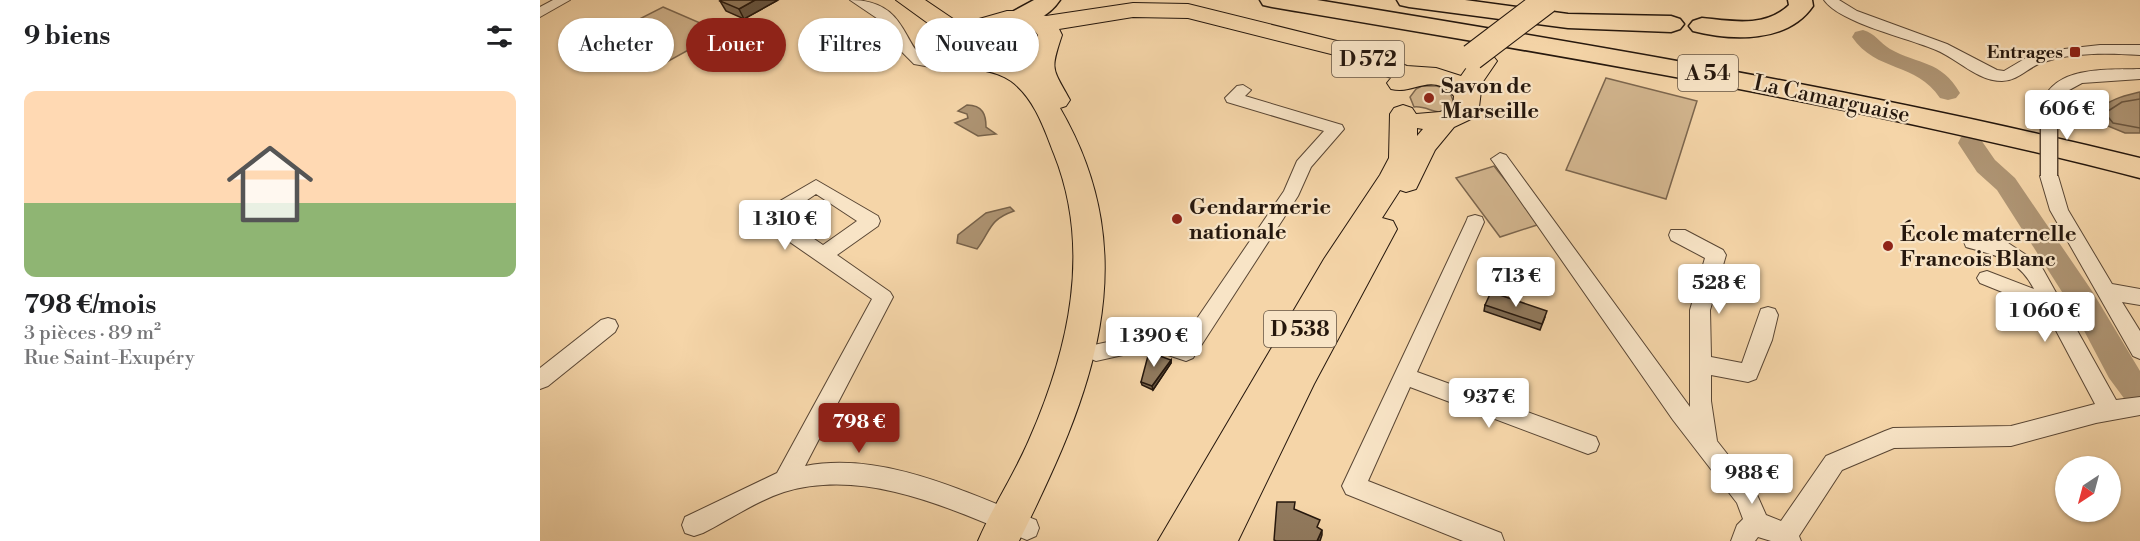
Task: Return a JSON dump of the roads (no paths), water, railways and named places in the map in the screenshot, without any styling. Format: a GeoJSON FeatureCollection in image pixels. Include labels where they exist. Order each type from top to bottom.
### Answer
{"type":"FeatureCollection","features":[{"type":"Feature","properties":{"kind":"highway","name":"La Camarguaise"},"geometry":{"type":"LineString","coordinates":[[1272,0],[1759,82],[1984,130],[2140,168]]}},
{"type":"Feature","properties":{"kind":"highway","name":"La Camarguaise"},"geometry":{"type":"LineString","coordinates":[[1337,0],[1767,71],[1994,119],[2140,154]]}},
{"type":"Feature","properties":{"kind":"highway"},"geometry":{"type":"LineString","coordinates":[[1409,0],[1568,21],[1671,24]]}},
{"type":"Feature","properties":{"kind":"highway"},"geometry":{"type":"LineString","coordinates":[[1701,26],[1758,29],[1785,12],[1801,6],[1800,0]]}},
{"type":"Feature","properties":{"kind":"main road"},"geometry":{"type":"LineString","coordinates":[[908,0],[938,18]]}},
{"type":"Feature","properties":{"kind":"main road"},"geometry":{"type":"LineString","coordinates":[[940,0],[1004,18]]}},
{"type":"Feature","properties":{"kind":"main road"},"geometry":{"type":"LineString","coordinates":[[1478,59],[1469,83],[1466,107],[1462,113],[1444,121],[1422,121],[1399,102],[1408,79],[1450,74],[1478,59],[1512,26],[1547,0]]}},
{"type":"Feature","properties":{"kind":"main road","name":"D 572"},"geometry":{"type":"LineString","coordinates":[[1039,25],[1118,12],[1165,9],[1188,11],[1344,50],[1401,73],[1425,76]]}},
{"type":"Feature","properties":{"kind":"main road","name":"D 572"},"geometry":{"type":"LineString","coordinates":[[1318,45],[1376,74],[1399,102]]}},
{"type":"Feature","properties":{"kind":"main road"},"geometry":{"type":"LineString","coordinates":[[1014,533],[1063,442],[1096,351],[1102,308],[1105,240],[1088,161],[1046,81],[1039,59]]}},
{"type":"Feature","properties":{"kind":"main road"},"geometry":{"type":"LineString","coordinates":[[1014,533],[1073,374],[1083,336],[1091,271],[1090,232],[1073,156],[1038,93],[1023,76],[1015,72]]}},
{"type":"Feature","properties":{"kind":"main road"},"geometry":{"type":"LineString","coordinates":[[1425,76],[1454,81],[1467,94]]}},
{"type":"Feature","properties":{"kind":"main road","name":"D 538"},"geometry":{"type":"LineString","coordinates":[[1217,541],[1300,376],[1345,274],[1403,158],[1399,102]]}},
{"type":"Feature","properties":{"kind":"main road","name":"D 538"},"geometry":{"type":"LineString","coordinates":[[1178,541],[1423,147],[1444,121]]}},
{"type":"Feature","properties":{"kind":"street"},"geometry":{"type":"LineString","coordinates":[[540,13],[563,0]]}},
{"type":"Feature","properties":{"kind":"street"},"geometry":{"type":"LineString","coordinates":[[857,0],[896,26],[905,45],[915,56]]}},
{"type":"Feature","properties":{"kind":"street"},"geometry":{"type":"LineString","coordinates":[[1831,0],[1837,7],[1852,14],[1943,47],[1993,75],[2006,76],[2018,71],[2030,61],[2075,52],[2110,49],[2140,50]]}},
{"type":"Feature","properties":{"kind":"street"},"geometry":{"type":"LineString","coordinates":[[2140,74],[2089,77],[2067,83],[2053,93],[2049,107],[2049,176],[2059,210],[2140,350]]}},
{"type":"Feature","properties":{"kind":"street"},"geometry":{"type":"LineString","coordinates":[[1096,351],[1150,341],[1186,352],[1292,192],[1303,165],[1336,129],[1233,98],[1243,90]]}},
{"type":"Feature","properties":{"kind":"street"},"geometry":{"type":"LineString","coordinates":[[1500,159],[1746,496],[1751,533],[1772,528],[1787,538],[1833,463],[1893,438],[2011,436],[2103,412],[2140,406]]}},
{"type":"Feature","properties":{"kind":"street"},"geometry":{"type":"LineString","coordinates":[[1475,222],[1354,486],[1492,541]]}},
{"type":"Feature","properties":{"kind":"street"},"geometry":{"type":"LineString","coordinates":[[1678,235],[1716,255],[1700,310],[1700,401],[1706,444]]}},
{"type":"Feature","properties":{"kind":"street"},"geometry":{"type":"LineString","coordinates":[[1973,242],[1998,246],[2032,269],[2103,412]]}},
{"type":"Feature","properties":{"kind":"street"},"geometry":{"type":"LineString","coordinates":[[785,481],[883,297],[823,255]]}},
{"type":"Feature","properties":{"kind":"street"},"geometry":{"type":"LineString","coordinates":[[1987,278],[2034,297],[2056,321],[2103,412]]}},
{"type":"Feature","properties":{"kind":"street"},"geometry":{"type":"LineString","coordinates":[[2106,291],[2140,297]]}},
{"type":"Feature","properties":{"kind":"street"},"geometry":{"type":"LineString","coordinates":[[1700,364],[1748,373],[1762,340],[1768,315]]}},
{"type":"Feature","properties":{"kind":"street"},"geometry":{"type":"LineString","coordinates":[[540,380],[608,326]]}},
{"type":"Feature","properties":{"kind":"street"},"geometry":{"type":"LineString","coordinates":[[1404,376],[1588,444]]}},
{"type":"Feature","properties":{"kind":"street"},"geometry":{"type":"LineString","coordinates":[[694,525],[785,481],[846,472],[914,486],[1014,533]]}},
{"type":"Feature","properties":{"kind":"water"},"geometry":{"type":"Polygon","coordinates":[[[2140,92],[2140,133],[2125,133],[2103,124],[2098,111],[2102,107],[2117,98],[2140,92]]]}},
{"type":"Feature","properties":{"kind":"water"},"geometry":{"type":"Polygon","coordinates":[[[967,105],[977,107],[983,112],[986,127],[996,134],[978,136],[955,123],[968,118],[967,114],[958,111],[967,105]]]}},
{"type":"Feature","properties":{"kind":"water"},"geometry":{"type":"Polygon","coordinates":[[[1010,207],[1014,211],[995,222],[977,249],[957,243],[958,235],[986,213],[1010,207]]]}},
{"type":"Feature","properties":{"kind":"waterway"},"geometry":{"type":"LineString","coordinates":[[1863,37],[1881,53],[1936,77],[1948,93]]}},
{"type":"Feature","properties":{"kind":"waterway"},"geometry":{"type":"LineString","coordinates":[[1970,143],[1986,166],[2006,184],[2082,299],[2120,369],[2137,391]]}},
{"type":"Feature","properties":{"kind":"place","name":"Entrages"},"geometry":{"type":"Point","coordinates":[2075,52]}},
{"type":"Feature","properties":{"kind":"place","name":"Savon de Marseille"},"geometry":{"type":"Point","coordinates":[1429,98]}},
{"type":"Feature","properties":{"kind":"place","name":"Gendarmerie nationale"},"geometry":{"type":"Point","coordinates":[1177,219]}},
{"type":"Feature","properties":{"kind":"place","name":"École maternelle Francois Blanc"},"geometry":{"type":"Point","coordinates":[1888,246]}}]}
